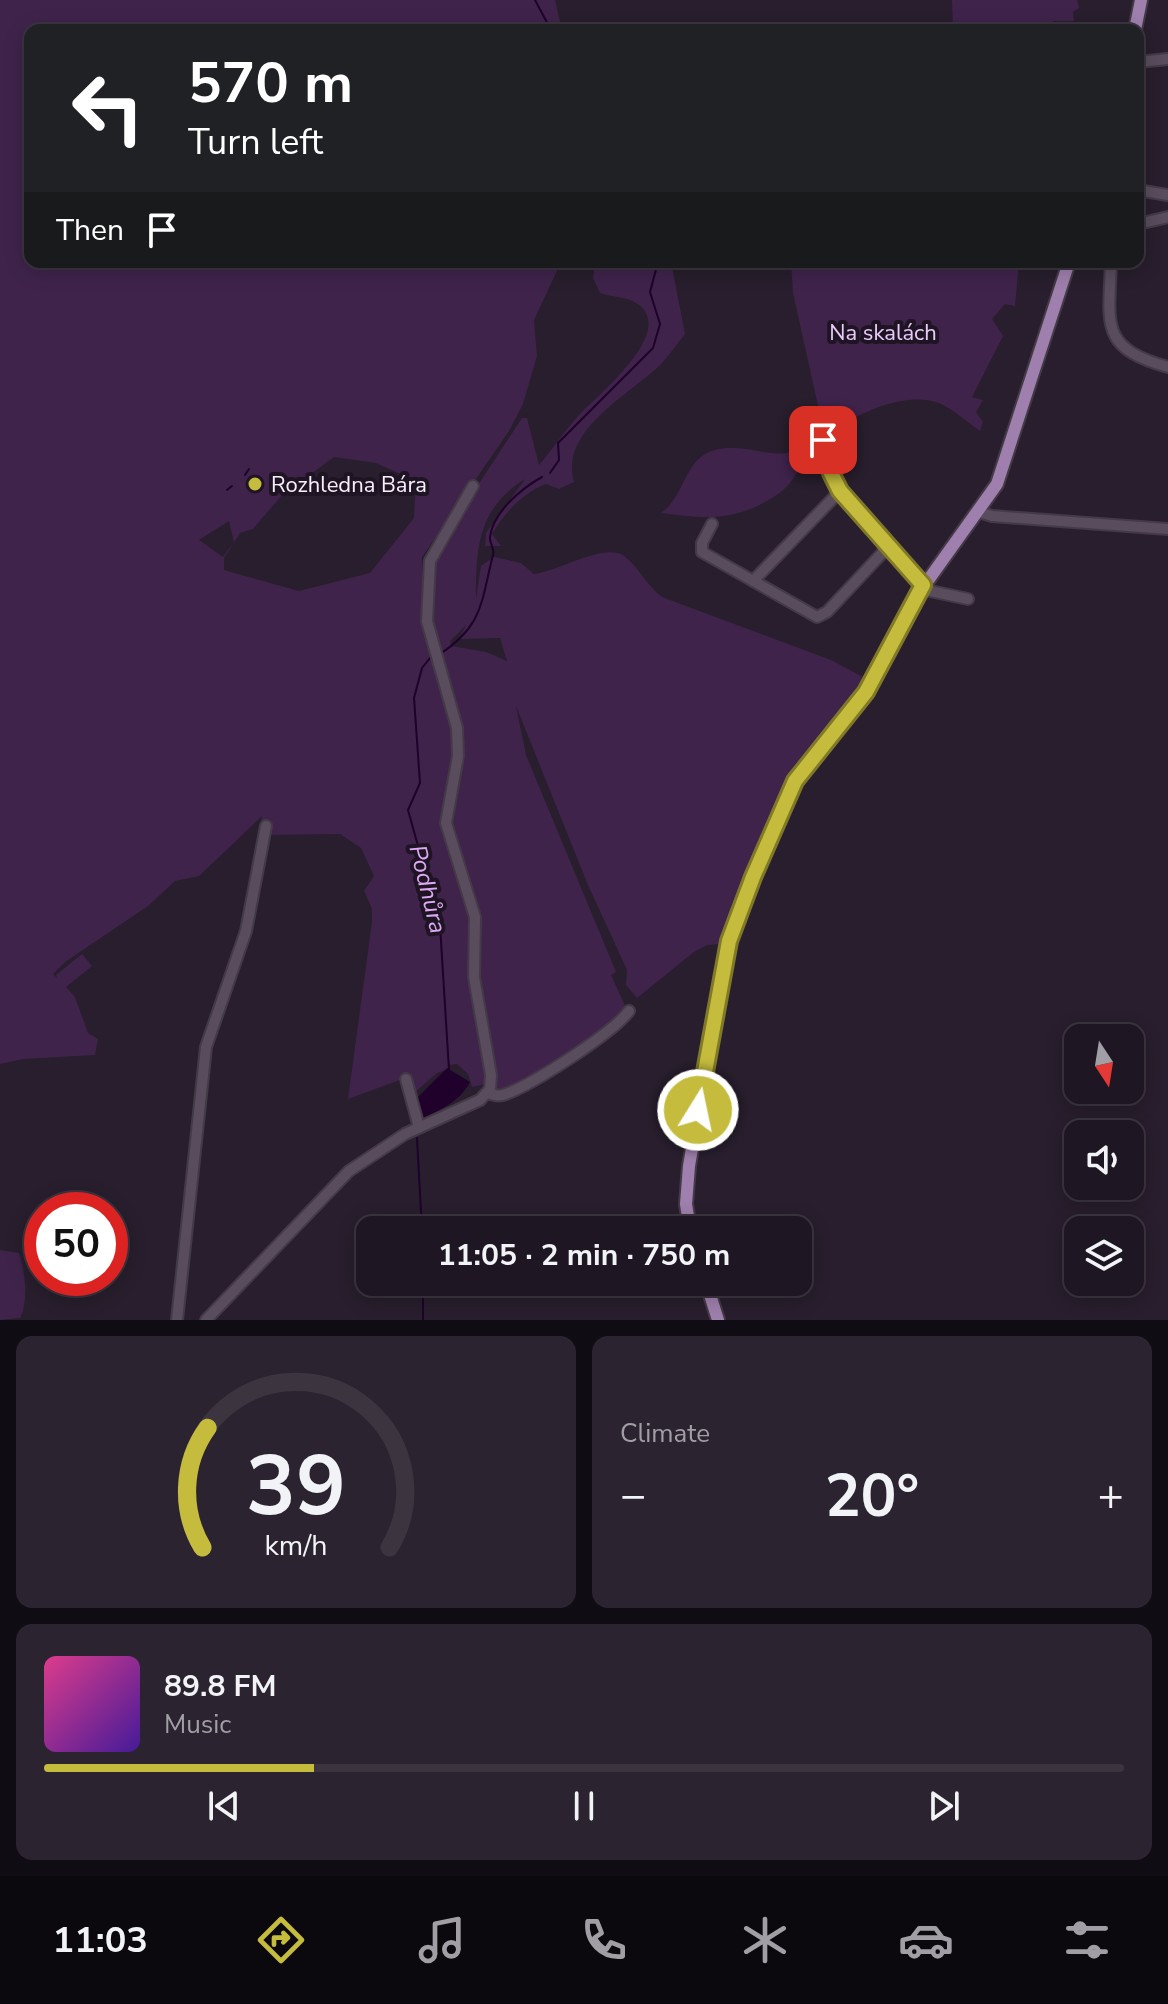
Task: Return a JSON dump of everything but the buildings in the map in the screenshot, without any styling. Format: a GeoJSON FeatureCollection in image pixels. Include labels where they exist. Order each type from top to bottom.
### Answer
{"type":"FeatureCollection","features":[{"type":"Feature","properties":{"kind":"main road"},"geometry":{"type":"LineString","coordinates":[[1136,24],[1141,0]]}},
{"type":"Feature","properties":{"kind":"main road"},"geometry":{"type":"LineString","coordinates":[[688,1216],[689,1166],[723,969],[736,916],[795,781],[866,692],[922,587],[979,512],[1006,465],[1067,268]]}},
{"type":"Feature","properties":{"kind":"main road"},"geometry":{"type":"LineString","coordinates":[[710,1296],[718,1320]]}},
{"type":"Feature","properties":{"kind":"street"},"geometry":{"type":"LineString","coordinates":[[1144,61],[1168,59]]}},
{"type":"Feature","properties":{"kind":"street"},"geometry":{"type":"LineString","coordinates":[[1144,191],[1168,195]]}},
{"type":"Feature","properties":{"kind":"street"},"geometry":{"type":"LineString","coordinates":[[1144,223],[1168,217]]}},
{"type":"Feature","properties":{"kind":"street"},"geometry":{"type":"LineString","coordinates":[[1111,268],[1110,318],[1115,339],[1131,354],[1168,367]]}},
{"type":"Feature","properties":{"kind":"street"},"geometry":{"type":"LineString","coordinates":[[823,440],[831,473],[840,491],[922,587],[968,599]]}},
{"type":"Feature","properties":{"kind":"street"},"geometry":{"type":"LineString","coordinates":[[473,486],[430,561],[427,621],[457,728],[458,756],[446,823],[475,917],[473,968],[491,1075],[487,1093]]}},
{"type":"Feature","properties":{"kind":"street"},"geometry":{"type":"LineString","coordinates":[[753,581],[840,491]]}},
{"type":"Feature","properties":{"kind":"street"},"geometry":{"type":"LineString","coordinates":[[979,512],[992,516],[1168,529]]}},
{"type":"Feature","properties":{"kind":"street"},"geometry":{"type":"LineString","coordinates":[[712,524],[702,543],[702,552],[809,614],[820,616],[887,548]]}},
{"type":"Feature","properties":{"kind":"street"},"geometry":{"type":"LineString","coordinates":[[177,1320],[206,1047],[246,931],[266,826]]}},
{"type":"Feature","properties":{"kind":"street"},"geometry":{"type":"LineString","coordinates":[[206,1320],[339,1180],[377,1150],[487,1093],[505,1094],[549,1070],[608,1030],[629,1011]]}},
{"type":"Feature","properties":{"kind":"street"},"geometry":{"type":"LineString","coordinates":[[406,1079],[419,1127]]}},
{"type":"Feature","properties":{"kind":"green space"},"geometry":{"type":"Polygon","coordinates":[[[0,0],[555,0],[561,24],[24,24],[24,268],[558,268],[534,320],[537,356],[523,404],[509,431],[422,557],[424,627],[430,634],[431,569],[461,511],[522,418],[527,418],[539,465],[576,418],[632,360],[642,344],[648,328],[647,314],[633,301],[600,293],[593,278],[594,268],[672,268],[685,334],[662,363],[588,429],[577,445],[572,463],[574,482],[559,489],[546,484],[530,492],[502,518],[492,534],[501,546],[485,546],[486,533],[525,479],[497,503],[482,532],[476,599],[481,566],[494,557],[521,563],[534,574],[593,555],[616,553],[629,560],[662,597],[831,660],[867,679],[868,685],[810,758],[723,944],[707,945],[694,952],[637,998],[626,985],[627,970],[588,885],[516,706],[526,755],[616,972],[611,975],[627,1010],[584,1044],[504,1092],[485,1088],[485,1084],[472,1087],[468,1074],[457,1064],[448,1065],[448,1069],[437,1073],[414,1093],[408,1077],[348,1099],[372,922],[372,909],[364,891],[374,876],[361,848],[340,834],[259,835],[262,816],[199,876],[175,881],[148,906],[65,962],[53,974],[58,979],[56,975],[82,954],[92,966],[66,987],[75,997],[88,1033],[98,1039],[95,1055],[23,1059],[0,1064],[0,0]],[[334,457],[282,495],[253,529],[240,533],[224,558],[224,570],[299,591],[370,573],[414,518],[416,481],[376,463],[334,457]],[[229,521],[199,540],[223,557],[234,542],[229,521]],[[466,625],[450,641],[451,646],[486,652],[507,661],[500,638],[459,639],[466,625]]]}},
{"type":"Feature","properties":{"kind":"green space"},"geometry":{"type":"Polygon","coordinates":[[[952,0],[1077,0],[1079,8],[1073,12],[1074,21],[953,24],[952,0]]]}},
{"type":"Feature","properties":{"kind":"green space","name":"Na skalách"},"geometry":{"type":"Polygon","coordinates":[[[791,268],[1019,268],[1015,306],[1005,304],[992,319],[1003,336],[972,397],[983,400],[976,412],[983,422],[980,431],[939,403],[906,400],[888,404],[838,428],[812,450],[789,484],[749,510],[708,517],[661,513],[675,498],[694,464],[709,452],[741,448],[786,453],[799,449],[811,438],[821,419],[793,293],[791,268]]]}},
{"type":"Feature","properties":{"kind":"green space"},"geometry":{"type":"Polygon","coordinates":[[[0,1250],[19,1253],[24,1296],[20,1318],[0,1320],[0,1250]]]}},
{"type":"Feature","properties":{"kind":"shaded area"},"geometry":{"type":"Polygon","coordinates":[[[447,1068],[470,1082],[456,1099],[423,1118],[418,1114],[417,1098],[447,1068]]]}},
{"type":"Feature","properties":{"kind":"waterway","name":"Podhůra"},"geometry":{"type":"LineString","coordinates":[[535,0],[548,24]]}},
{"type":"Feature","properties":{"kind":"waterway","name":"Podhůra"},"geometry":{"type":"LineString","coordinates":[[550,473],[559,460],[558,443],[653,348],[660,324],[650,292],[656,268]]}},
{"type":"Feature","properties":{"kind":"waterway"},"geometry":{"type":"LineString","coordinates":[[245,475],[249,469]]}},
{"type":"Feature","properties":{"kind":"waterway","name":"Podhůra"},"geometry":{"type":"LineString","coordinates":[[440,654],[465,633],[478,611],[493,555],[490,541],[492,528],[502,510],[542,477]]}},
{"type":"Feature","properties":{"kind":"waterway"},"geometry":{"type":"LineString","coordinates":[[227,490],[232,486]]}},
{"type":"Feature","properties":{"kind":"waterway","name":"Podhůra"},"geometry":{"type":"LineString","coordinates":[[430,658],[422,668],[414,698],[420,783],[408,810],[440,925],[449,1070]]}},
{"type":"Feature","properties":{"kind":"waterway","name":"Podhůra"},"geometry":{"type":"LineString","coordinates":[[417,1138],[421,1216]]}},
{"type":"Feature","properties":{"kind":"waterway","name":"Podhůra"},"geometry":{"type":"LineString","coordinates":[[423,1296],[423,1320]]}},
{"type":"Feature","properties":{"kind":"place","name":"Rozhledna Bára"},"geometry":{"type":"Point","coordinates":[255,484]}},
{"type":"Feature","properties":{"kind":"route"},"geometry":{"type":"LineString","coordinates":[[698,1110],[723,969],[736,916],[795,781],[866,692],[923,585],[887,548],[840,491],[831,473],[823,440]]}}]}
